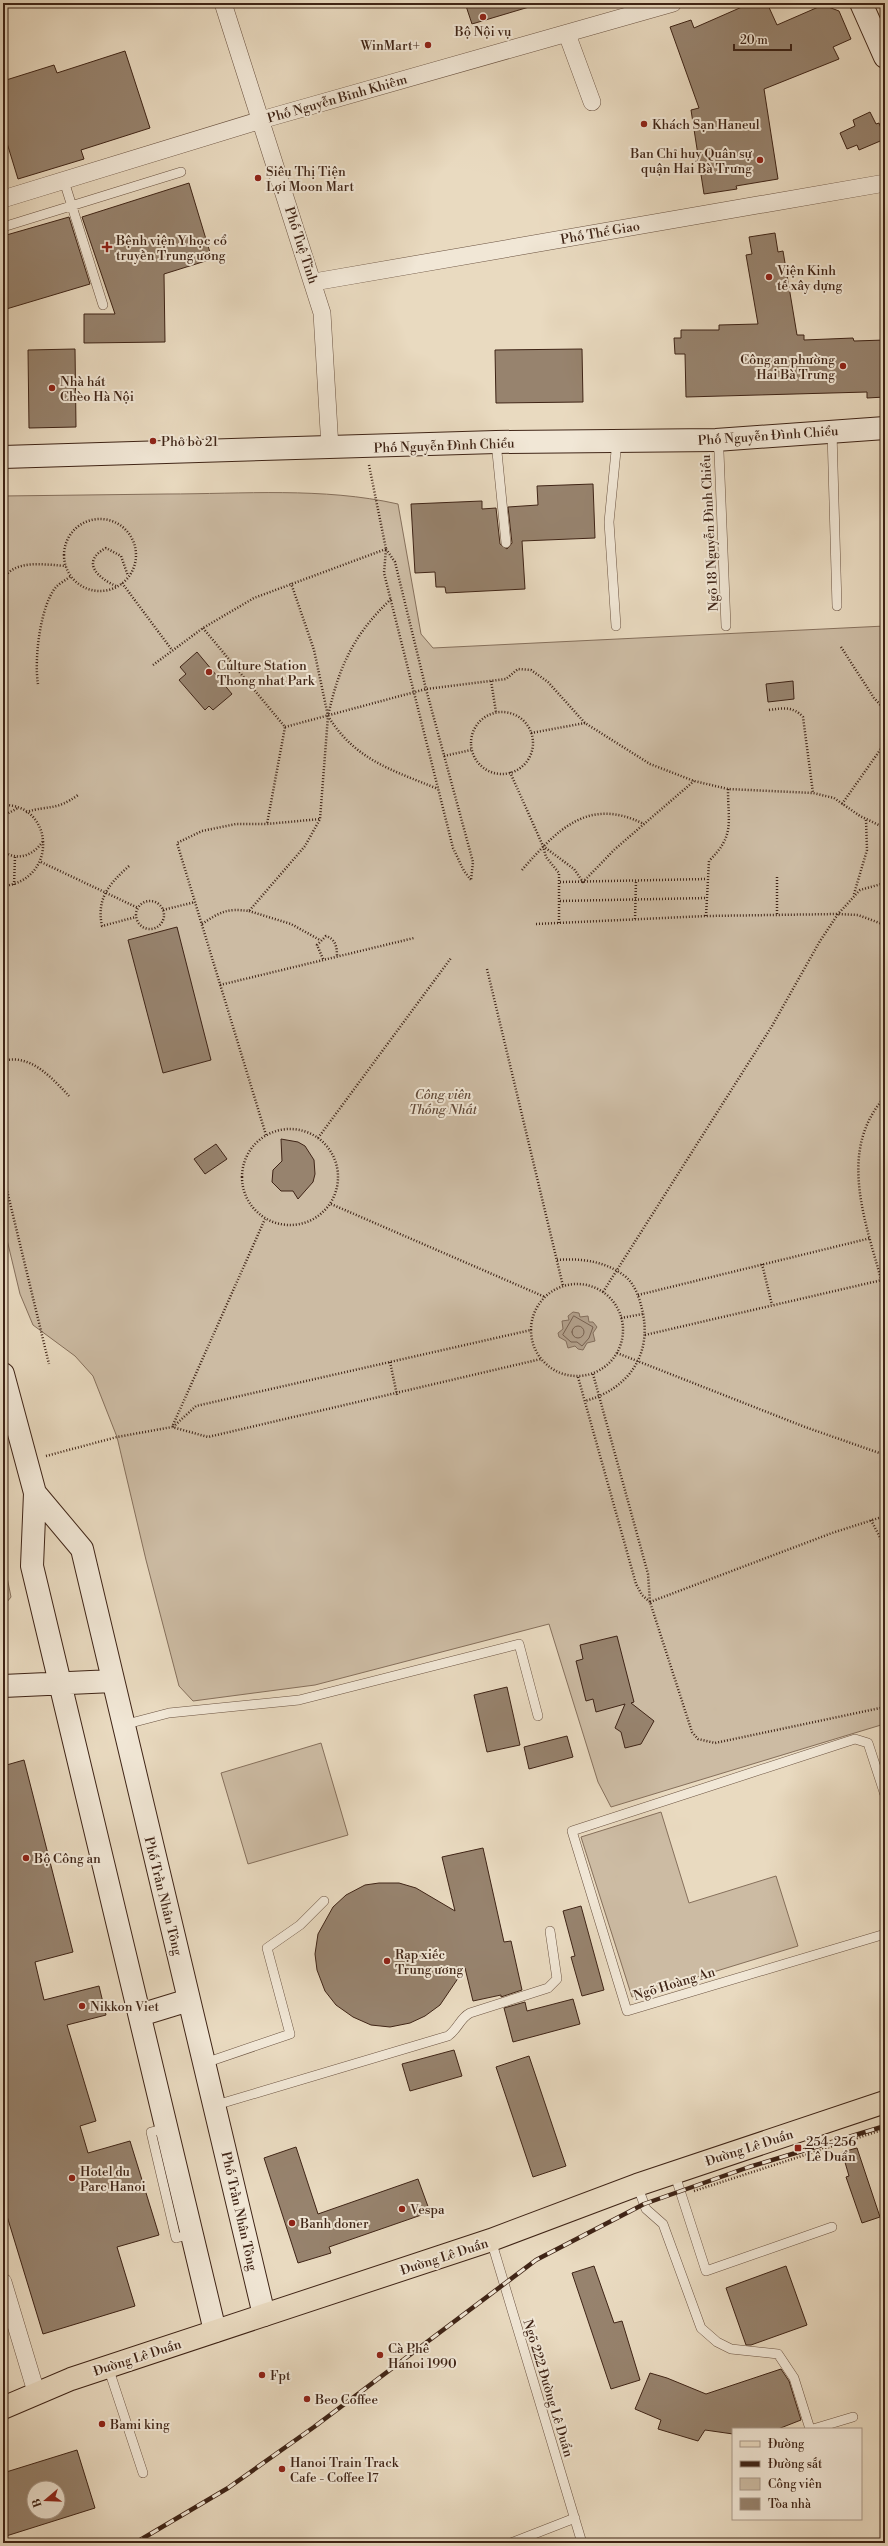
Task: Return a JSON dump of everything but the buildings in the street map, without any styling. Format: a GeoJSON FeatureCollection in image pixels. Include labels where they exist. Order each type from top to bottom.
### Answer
{"type":"FeatureCollection","features":[{"type":"Feature","properties":{"kind":"main road","name":"Đường Lê Duẩn"},"geometry":{"type":"LineString","coordinates":[[3,2408],[37,2395],[71,2379],[491,2240],[637,2184],[885,2102]]}},
{"type":"Feature","properties":{"kind":"street","name":"Phố Tuệ Tĩnh"},"geometry":{"type":"LineString","coordinates":[[224,3],[314,282],[322,313],[330,448]]}},
{"type":"Feature","properties":{"kind":"street","name":"Phố Nguyễn Bỉnh Khiêm"},"geometry":{"type":"LineString","coordinates":[[3,199],[261,120],[673,3]]}},
{"type":"Feature","properties":{"kind":"street"},"geometry":{"type":"LineString","coordinates":[[861,3],[885,58]]}},
{"type":"Feature","properties":{"kind":"street"},"geometry":{"type":"LineString","coordinates":[[566,34],[592,102]]}},
{"type":"Feature","properties":{"kind":"street","name":"Phố Thể Giao"},"geometry":{"type":"LineString","coordinates":[[314,282],[885,183]]}},
{"type":"Feature","properties":{"kind":"street","name":"Phố Nguyễn Đình Chiểu"},"geometry":{"type":"LineString","coordinates":[[3,457],[377,447],[496,442],[716,440],[885,428]]}},
{"type":"Feature","properties":{"kind":"street","name":"Phố Trần Nhân Tông"},"geometry":{"type":"LineString","coordinates":[[3,1374],[35,1493],[32,1566],[168,2128],[215,2331]]}},
{"type":"Feature","properties":{"kind":"street","name":"Phố Trần Nhân Tông"},"geometry":{"type":"LineString","coordinates":[[35,1493],[82,1549],[189,2000],[216,2105],[264,2315]]}},
{"type":"Feature","properties":{"kind":"street"},"geometry":{"type":"LineString","coordinates":[[3,1686],[113,1681]]}},
{"type":"Feature","properties":{"kind":"street"},"geometry":{"type":"LineString","coordinates":[[140,2015],[189,2000]]}},
{"type":"Feature","properties":{"kind":"street"},"geometry":{"type":"LineString","coordinates":[[3,2282],[37,2395]]}},
{"type":"Feature","properties":{"kind":"lane"},"geometry":{"type":"LineString","coordinates":[[3,227],[181,172]]}},
{"type":"Feature","properties":{"kind":"lane"},"geometry":{"type":"LineString","coordinates":[[64,180],[103,305]]}},
{"type":"Feature","properties":{"kind":"lane"},"geometry":{"type":"LineString","coordinates":[[832,432],[837,606]]}},
{"type":"Feature","properties":{"kind":"lane","name":"Ngõ 18 Nguyễn Đình Chiểu"},"geometry":{"type":"LineString","coordinates":[[716,440],[719,452],[726,626]]}},
{"type":"Feature","properties":{"kind":"lane"},"geometry":{"type":"LineString","coordinates":[[616,626],[609,522],[617,441]]}},
{"type":"Feature","properties":{"kind":"lane"},"geometry":{"type":"LineString","coordinates":[[496,442],[506,543]]}},
{"type":"Feature","properties":{"kind":"lane"},"geometry":{"type":"LineString","coordinates":[[123,1725],[169,1712],[298,1700],[519,1644],[538,1716]]}},
{"type":"Feature","properties":{"kind":"lane","name":"Ngõ Hoàng An"},"geometry":{"type":"LineString","coordinates":[[885,1795],[868,1743],[855,1738],[572,1831],[627,2011],[885,1934]]}},
{"type":"Feature","properties":{"kind":"lane"},"geometry":{"type":"LineString","coordinates":[[204,2062],[290,2034],[267,1948],[300,1925],[324,1901]]}},
{"type":"Feature","properties":{"kind":"lane"},"geometry":{"type":"LineString","coordinates":[[216,2105],[448,2036],[458,2030],[462,2018],[468,2014],[548,1988],[558,1979],[550,1931]]}},
{"type":"Feature","properties":{"kind":"lane"},"geometry":{"type":"LineString","coordinates":[[674,2172],[706,2271],[832,2227]]}},
{"type":"Feature","properties":{"kind":"lane"},"geometry":{"type":"LineString","coordinates":[[637,2184],[646,2209],[663,2224],[701,2328],[717,2342],[732,2349],[778,2354],[794,2378],[810,2428]]}},
{"type":"Feature","properties":{"kind":"lane","name":"Ngõ 222 Đường Lê Duẩn"},"geometry":{"type":"LineString","coordinates":[[491,2240],[582,2543]]}},
{"type":"Feature","properties":{"kind":"lane"},"geometry":{"type":"LineString","coordinates":[[108,2367],[143,2473]]}},
{"type":"Feature","properties":{"kind":"lane"},"geometry":{"type":"LineString","coordinates":[[816,2428],[853,2417]]}},
{"type":"Feature","properties":{"kind":"lane"},"geometry":{"type":"LineString","coordinates":[[511,2543],[575,2518]]}},
{"type":"Feature","properties":{"kind":"path"},"geometry":{"type":"LineString","coordinates":[[377,447],[368,461],[386,549],[395,562],[426,689],[473,862],[471,880],[464,871],[453,848],[384,574],[383,561],[386,549]]}},
{"type":"Feature","properties":{"kind":"path"},"geometry":{"type":"LineString","coordinates":[[103,519],[114,522],[124,529],[132,539],[135,550],[135,562],[128,576],[122,583],[116,586],[101,591],[90,590],[79,585],[71,576],[66,566],[64,555],[66,543],[71,533],[80,525],[91,520],[103,519]]}},
{"type":"Feature","properties":{"kind":"path"},"geometry":{"type":"LineString","coordinates":[[116,586],[96,575],[93,564],[97,553],[106,548],[121,556],[128,576]]}},
{"type":"Feature","properties":{"kind":"path"},"geometry":{"type":"LineString","coordinates":[[153,665],[203,628],[254,598],[386,549]]}},
{"type":"Feature","properties":{"kind":"path"},"geometry":{"type":"LineString","coordinates":[[3,581],[5,576],[18,567],[32,564],[66,566]]}},
{"type":"Feature","properties":{"kind":"path"},"geometry":{"type":"LineString","coordinates":[[38,684],[38,644],[48,599],[57,586],[71,576]]}},
{"type":"Feature","properties":{"kind":"path"},"geometry":{"type":"LineString","coordinates":[[122,583],[172,650]]}},
{"type":"Feature","properties":{"kind":"path"},"geometry":{"type":"LineString","coordinates":[[291,583],[314,650],[328,716],[340,734],[354,749],[389,769],[438,789]]}},
{"type":"Feature","properties":{"kind":"path"},"geometry":{"type":"LineString","coordinates":[[249,911],[305,846],[320,819],[328,716],[335,683],[347,654],[370,619],[391,599]]}},
{"type":"Feature","properties":{"kind":"path"},"geometry":{"type":"LineString","coordinates":[[203,628],[285,727]]}},
{"type":"Feature","properties":{"kind":"path"},"geometry":{"type":"LineString","coordinates":[[841,647],[874,698],[885,710]]}},
{"type":"Feature","properties":{"kind":"path"},"geometry":{"type":"LineString","coordinates":[[3,655],[6,678],[3,688]]}},
{"type":"Feature","properties":{"kind":"path"},"geometry":{"type":"LineString","coordinates":[[285,727],[413,692],[506,679],[518,669],[532,670],[548,682],[586,723],[650,764],[694,781],[728,790],[813,793],[834,798],[866,819],[885,828]]}},
{"type":"Feature","properties":{"kind":"path"},"geometry":{"type":"LineString","coordinates":[[491,681],[496,712]]}},
{"type":"Feature","properties":{"kind":"path"},"geometry":{"type":"LineString","coordinates":[[769,710],[788,708],[797,710],[803,717],[813,793]]}},
{"type":"Feature","properties":{"kind":"path"},"geometry":{"type":"LineString","coordinates":[[496,712],[505,712],[521,718],[531,733],[532,743],[526,761],[510,772],[490,772],[475,759],[471,750],[473,730],[487,715],[496,712]]}},
{"type":"Feature","properties":{"kind":"path"},"geometry":{"type":"LineString","coordinates":[[531,733],[586,723]]}},
{"type":"Feature","properties":{"kind":"path"},"geometry":{"type":"LineString","coordinates":[[266,824],[285,727]]}},
{"type":"Feature","properties":{"kind":"path"},"geometry":{"type":"LineString","coordinates":[[842,804],[885,743]]}},
{"type":"Feature","properties":{"kind":"path"},"geometry":{"type":"LineString","coordinates":[[444,756],[471,750]]}},
{"type":"Feature","properties":{"kind":"path"},"geometry":{"type":"LineString","coordinates":[[510,772],[543,846],[546,857],[558,873],[560,882],[559,923]]}},
{"type":"Feature","properties":{"kind":"path"},"geometry":{"type":"LineString","coordinates":[[583,882],[615,849],[694,781]]}},
{"type":"Feature","properties":{"kind":"path"},"geometry":{"type":"LineString","coordinates":[[706,916],[706,879],[709,861],[721,849],[728,836],[728,790]]}},
{"type":"Feature","properties":{"kind":"path"},"geometry":{"type":"LineString","coordinates":[[26,812],[41,807],[63,806],[78,795]]}},
{"type":"Feature","properties":{"kind":"path"},"geometry":{"type":"LineString","coordinates":[[3,805],[18,808],[26,812],[39,826],[44,841],[40,862],[25,881],[14,885],[3,886]]}},
{"type":"Feature","properties":{"kind":"path"},"geometry":{"type":"LineString","coordinates":[[3,816],[18,808]]}},
{"type":"Feature","properties":{"kind":"path"},"geometry":{"type":"LineString","coordinates":[[522,870],[543,846],[560,830],[590,815],[610,812],[626,815],[644,824]]}},
{"type":"Feature","properties":{"kind":"path"},"geometry":{"type":"LineString","coordinates":[[266,1135],[177,843],[202,831],[236,824],[266,824],[320,819]]}},
{"type":"Feature","properties":{"kind":"path"},"geometry":{"type":"LineString","coordinates":[[854,895],[867,850],[866,819]]}},
{"type":"Feature","properties":{"kind":"path"},"geometry":{"type":"LineString","coordinates":[[3,851],[15,857],[29,854],[38,849],[44,841]]}},
{"type":"Feature","properties":{"kind":"path"},"geometry":{"type":"LineString","coordinates":[[543,846],[574,869],[583,882]]}},
{"type":"Feature","properties":{"kind":"path"},"geometry":{"type":"LineString","coordinates":[[14,885],[15,857]]}},
{"type":"Feature","properties":{"kind":"path"},"geometry":{"type":"LineString","coordinates":[[40,862],[138,908]]}},
{"type":"Feature","properties":{"kind":"path"},"geometry":{"type":"LineString","coordinates":[[129,866],[104,892],[100,904],[102,926],[136,917]]}},
{"type":"Feature","properties":{"kind":"path"},"geometry":{"type":"LineString","coordinates":[[777,876],[777,914]]}},
{"type":"Feature","properties":{"kind":"path"},"geometry":{"type":"LineString","coordinates":[[560,882],[706,879]]}},
{"type":"Feature","properties":{"kind":"path"},"geometry":{"type":"LineString","coordinates":[[635,919],[636,881]]}},
{"type":"Feature","properties":{"kind":"path"},"geometry":{"type":"LineString","coordinates":[[603,1292],[772,1026],[820,941],[838,914],[860,890],[885,883]]}},
{"type":"Feature","properties":{"kind":"path"},"geometry":{"type":"LineString","coordinates":[[560,901],[706,898]]}},
{"type":"Feature","properties":{"kind":"path"},"geometry":{"type":"LineString","coordinates":[[153,901],[163,910],[163,919],[153,928],[141,925],[136,917],[138,908],[144,902],[153,901]]}},
{"type":"Feature","properties":{"kind":"path"},"geometry":{"type":"LineString","coordinates":[[163,910],[195,902]]}},
{"type":"Feature","properties":{"kind":"path"},"geometry":{"type":"LineString","coordinates":[[202,924],[217,914],[231,909],[249,911],[291,924],[320,940]]}},
{"type":"Feature","properties":{"kind":"path"},"geometry":{"type":"LineString","coordinates":[[536,924],[706,916],[838,914],[858,915],[885,925]]}},
{"type":"Feature","properties":{"kind":"path"},"geometry":{"type":"LineString","coordinates":[[323,959],[318,952],[320,940],[326,936],[332,938],[336,943],[337,956]]}},
{"type":"Feature","properties":{"kind":"path"},"geometry":{"type":"LineString","coordinates":[[220,985],[414,938]]}},
{"type":"Feature","properties":{"kind":"path"},"geometry":{"type":"LineString","coordinates":[[318,1138],[450,958]]}},
{"type":"Feature","properties":{"kind":"path"},"geometry":{"type":"LineString","coordinates":[[487,969],[563,1286]]}},
{"type":"Feature","properties":{"kind":"path"},"geometry":{"type":"LineString","coordinates":[[3,1061],[14,1058],[28,1061],[55,1080],[69,1096]]}},
{"type":"Feature","properties":{"kind":"path"},"geometry":{"type":"LineString","coordinates":[[885,1097],[874,1109],[861,1134],[857,1183],[885,1294]]}},
{"type":"Feature","properties":{"kind":"path"},"geometry":{"type":"LineString","coordinates":[[281,1129],[298,1129],[318,1138],[326,1144],[334,1158],[338,1173],[337,1190],[331,1204],[320,1216],[306,1224],[290,1226],[275,1224],[265,1219],[250,1205],[243,1190],[242,1174],[245,1158],[254,1144],[266,1135],[281,1129]]}},
{"type":"Feature","properties":{"kind":"path"},"geometry":{"type":"LineString","coordinates":[[3,1174],[49,1364]]}},
{"type":"Feature","properties":{"kind":"path"},"geometry":{"type":"LineString","coordinates":[[331,1204],[545,1297]]}},
{"type":"Feature","properties":{"kind":"path"},"geometry":{"type":"LineString","coordinates":[[172,1427],[265,1219]]}},
{"type":"Feature","properties":{"kind":"path"},"geometry":{"type":"LineString","coordinates":[[638,1295],[871,1238]]}},
{"type":"Feature","properties":{"kind":"path"},"geometry":{"type":"LineString","coordinates":[[557,1260],[590,1260],[616,1270],[627,1278],[638,1295],[643,1314],[645,1344],[638,1361],[630,1374],[614,1388],[599,1397],[585,1401]]}},
{"type":"Feature","properties":{"kind":"path"},"geometry":{"type":"LineString","coordinates":[[762,1264],[772,1305]]}},
{"type":"Feature","properties":{"kind":"path"},"geometry":{"type":"LineString","coordinates":[[645,1335],[882,1280]]}},
{"type":"Feature","properties":{"kind":"path"},"geometry":{"type":"LineString","coordinates":[[576,1284],[590,1286],[603,1292],[614,1304],[621,1318],[623,1330],[617,1353],[603,1369],[593,1374],[578,1377],[565,1375],[552,1369],[541,1359],[534,1346],[531,1330],[533,1318],[545,1297],[563,1286],[576,1284]]}},
{"type":"Feature","properties":{"kind":"path"},"geometry":{"type":"LineString","coordinates":[[621,1318],[643,1314]]}},
{"type":"Feature","properties":{"kind":"path"},"geometry":{"type":"LineString","coordinates":[[172,1427],[196,1406],[531,1330]]}},
{"type":"Feature","properties":{"kind":"path"},"geometry":{"type":"LineString","coordinates":[[617,1353],[805,1427],[885,1454]]}},
{"type":"Feature","properties":{"kind":"path"},"geometry":{"type":"LineString","coordinates":[[26,1462],[117,1437],[172,1427],[208,1437],[397,1395],[541,1359]]}},
{"type":"Feature","properties":{"kind":"path"},"geometry":{"type":"LineString","coordinates":[[390,1362],[397,1395]]}},
{"type":"Feature","properties":{"kind":"path"},"geometry":{"type":"LineString","coordinates":[[593,1374],[648,1574],[650,1602],[692,1732],[698,1739],[706,1743],[715,1743],[885,1707]]}},
{"type":"Feature","properties":{"kind":"path"},"geometry":{"type":"LineString","coordinates":[[578,1377],[636,1584],[642,1596],[650,1602]]}},
{"type":"Feature","properties":{"kind":"path"},"geometry":{"type":"LineString","coordinates":[[650,1602],[885,1516]]}},
{"type":"Feature","properties":{"kind":"path"},"geometry":{"type":"LineString","coordinates":[[871,1520],[885,1547]]}},
{"type":"Feature","properties":{"kind":"path"},"geometry":{"type":"LineString","coordinates":[[682,2195],[885,2129]]}},
{"type":"Feature","properties":{"kind":"green space","name":"Công viên Thống Nhất"},"geometry":{"type":"Polygon","coordinates":[[[312,493],[341,495],[398,504],[421,634],[433,648],[885,626],[885,1737],[881,1725],[611,1807],[598,1782],[549,1624],[315,1685],[193,1701],[179,1686],[146,1560],[117,1437],[93,1376],[75,1356],[33,1325],[20,1294],[3,1223],[3,496],[312,493]]]}},
{"type":"Feature","properties":{"kind":"green space"},"geometry":{"type":"Polygon","coordinates":[[[3,1557],[11,1597],[3,1607],[3,1557]]]}},
{"type":"Feature","properties":{"kind":"green space"},"geometry":{"type":"Polygon","coordinates":[[[321,1743],[348,1835],[248,1864],[221,1773],[321,1743]]]}},
{"type":"Feature","properties":{"kind":"green space"},"geometry":{"type":"Polygon","coordinates":[[[661,1812],[689,1903],[776,1876],[798,1946],[632,1997],[581,1837],[661,1812]]]}},
{"type":"Feature","properties":{"kind":"water"},"geometry":{"type":"Polygon","coordinates":[[[573,1312],[579,1313],[580,1317],[588,1316],[589,1322],[593,1322],[597,1327],[593,1333],[595,1341],[587,1343],[583,1350],[578,1349],[575,1346],[568,1348],[566,1341],[559,1337],[558,1333],[563,1329],[562,1321],[569,1320],[568,1316],[573,1312]]]}},
{"type":"Feature","properties":{"kind":"railway"},"geometry":{"type":"LineString","coordinates":[[135,2543],[228,2488],[314,2427],[536,2260],[644,2204],[749,2167],[885,2126]]}},
{"type":"Feature","properties":{"kind":"place","name":"Bộ Nội vụ"},"geometry":{"type":"Point","coordinates":[483,17]}},
{"type":"Feature","properties":{"kind":"place","name":"WinMart+"},"geometry":{"type":"Point","coordinates":[428,45]}},
{"type":"Feature","properties":{"kind":"place","name":"Khách Sạn Haneul"},"geometry":{"type":"Point","coordinates":[644,124]}},
{"type":"Feature","properties":{"kind":"place","name":"Ban Chỉ huy Quân sự quận Hai Bà Trưng"},"geometry":{"type":"Point","coordinates":[760,160]}},
{"type":"Feature","properties":{"kind":"place","name":"Siêu Thị Tiện Lợi Moon Mart"},"geometry":{"type":"Point","coordinates":[258,178]}},
{"type":"Feature","properties":{"kind":"place","name":"Bệnh viện Y học cổ truyền Trung ương"},"geometry":{"type":"Point","coordinates":[107,247]}},
{"type":"Feature","properties":{"kind":"place","name":"Viện Kinh tế xây dựng"},"geometry":{"type":"Point","coordinates":[769,277]}},
{"type":"Feature","properties":{"kind":"place","name":"Công an phường Hai Bà Trưng"},"geometry":{"type":"Point","coordinates":[843,366]}},
{"type":"Feature","properties":{"kind":"place","name":"Nhà hát Chèo Hà Nội"},"geometry":{"type":"Point","coordinates":[52,388]}},
{"type":"Feature","properties":{"kind":"place","name":"Phở bò 21"},"geometry":{"type":"Point","coordinates":[153,441]}},
{"type":"Feature","properties":{"kind":"place","name":"Culture Station Thong nhat Park"},"geometry":{"type":"Point","coordinates":[209,672]}},
{"type":"Feature","properties":{"kind":"place","name":"Bộ Công an"},"geometry":{"type":"Point","coordinates":[26,1858]}},
{"type":"Feature","properties":{"kind":"place","name":"Rạp xiếc Trung ương"},"geometry":{"type":"Point","coordinates":[387,1961]}},
{"type":"Feature","properties":{"kind":"place","name":"Nikkon Viet"},"geometry":{"type":"Point","coordinates":[82,2006]}},
{"type":"Feature","properties":{"kind":"place","name":"254-256 Lê Duẩn"},"geometry":{"type":"Point","coordinates":[798,2148]}},
{"type":"Feature","properties":{"kind":"place","name":"Hotel du Parc Hanoi"},"geometry":{"type":"Point","coordinates":[72,2178]}},
{"type":"Feature","properties":{"kind":"place","name":"Vespa"},"geometry":{"type":"Point","coordinates":[402,2209]}},
{"type":"Feature","properties":{"kind":"place","name":"Banh doner"},"geometry":{"type":"Point","coordinates":[292,2223]}},
{"type":"Feature","properties":{"kind":"place","name":"Cà Phê Hanoi 1990"},"geometry":{"type":"Point","coordinates":[380,2355]}},
{"type":"Feature","properties":{"kind":"place","name":"Fpt"},"geometry":{"type":"Point","coordinates":[262,2375]}},
{"type":"Feature","properties":{"kind":"place","name":"Beo Coffee"},"geometry":{"type":"Point","coordinates":[307,2399]}},
{"type":"Feature","properties":{"kind":"place","name":"Bami king"},"geometry":{"type":"Point","coordinates":[102,2424]}},
{"type":"Feature","properties":{"kind":"place","name":"Hanoi Train Track Cafe - Coffee 17"},"geometry":{"type":"Point","coordinates":[282,2469]}}]}
